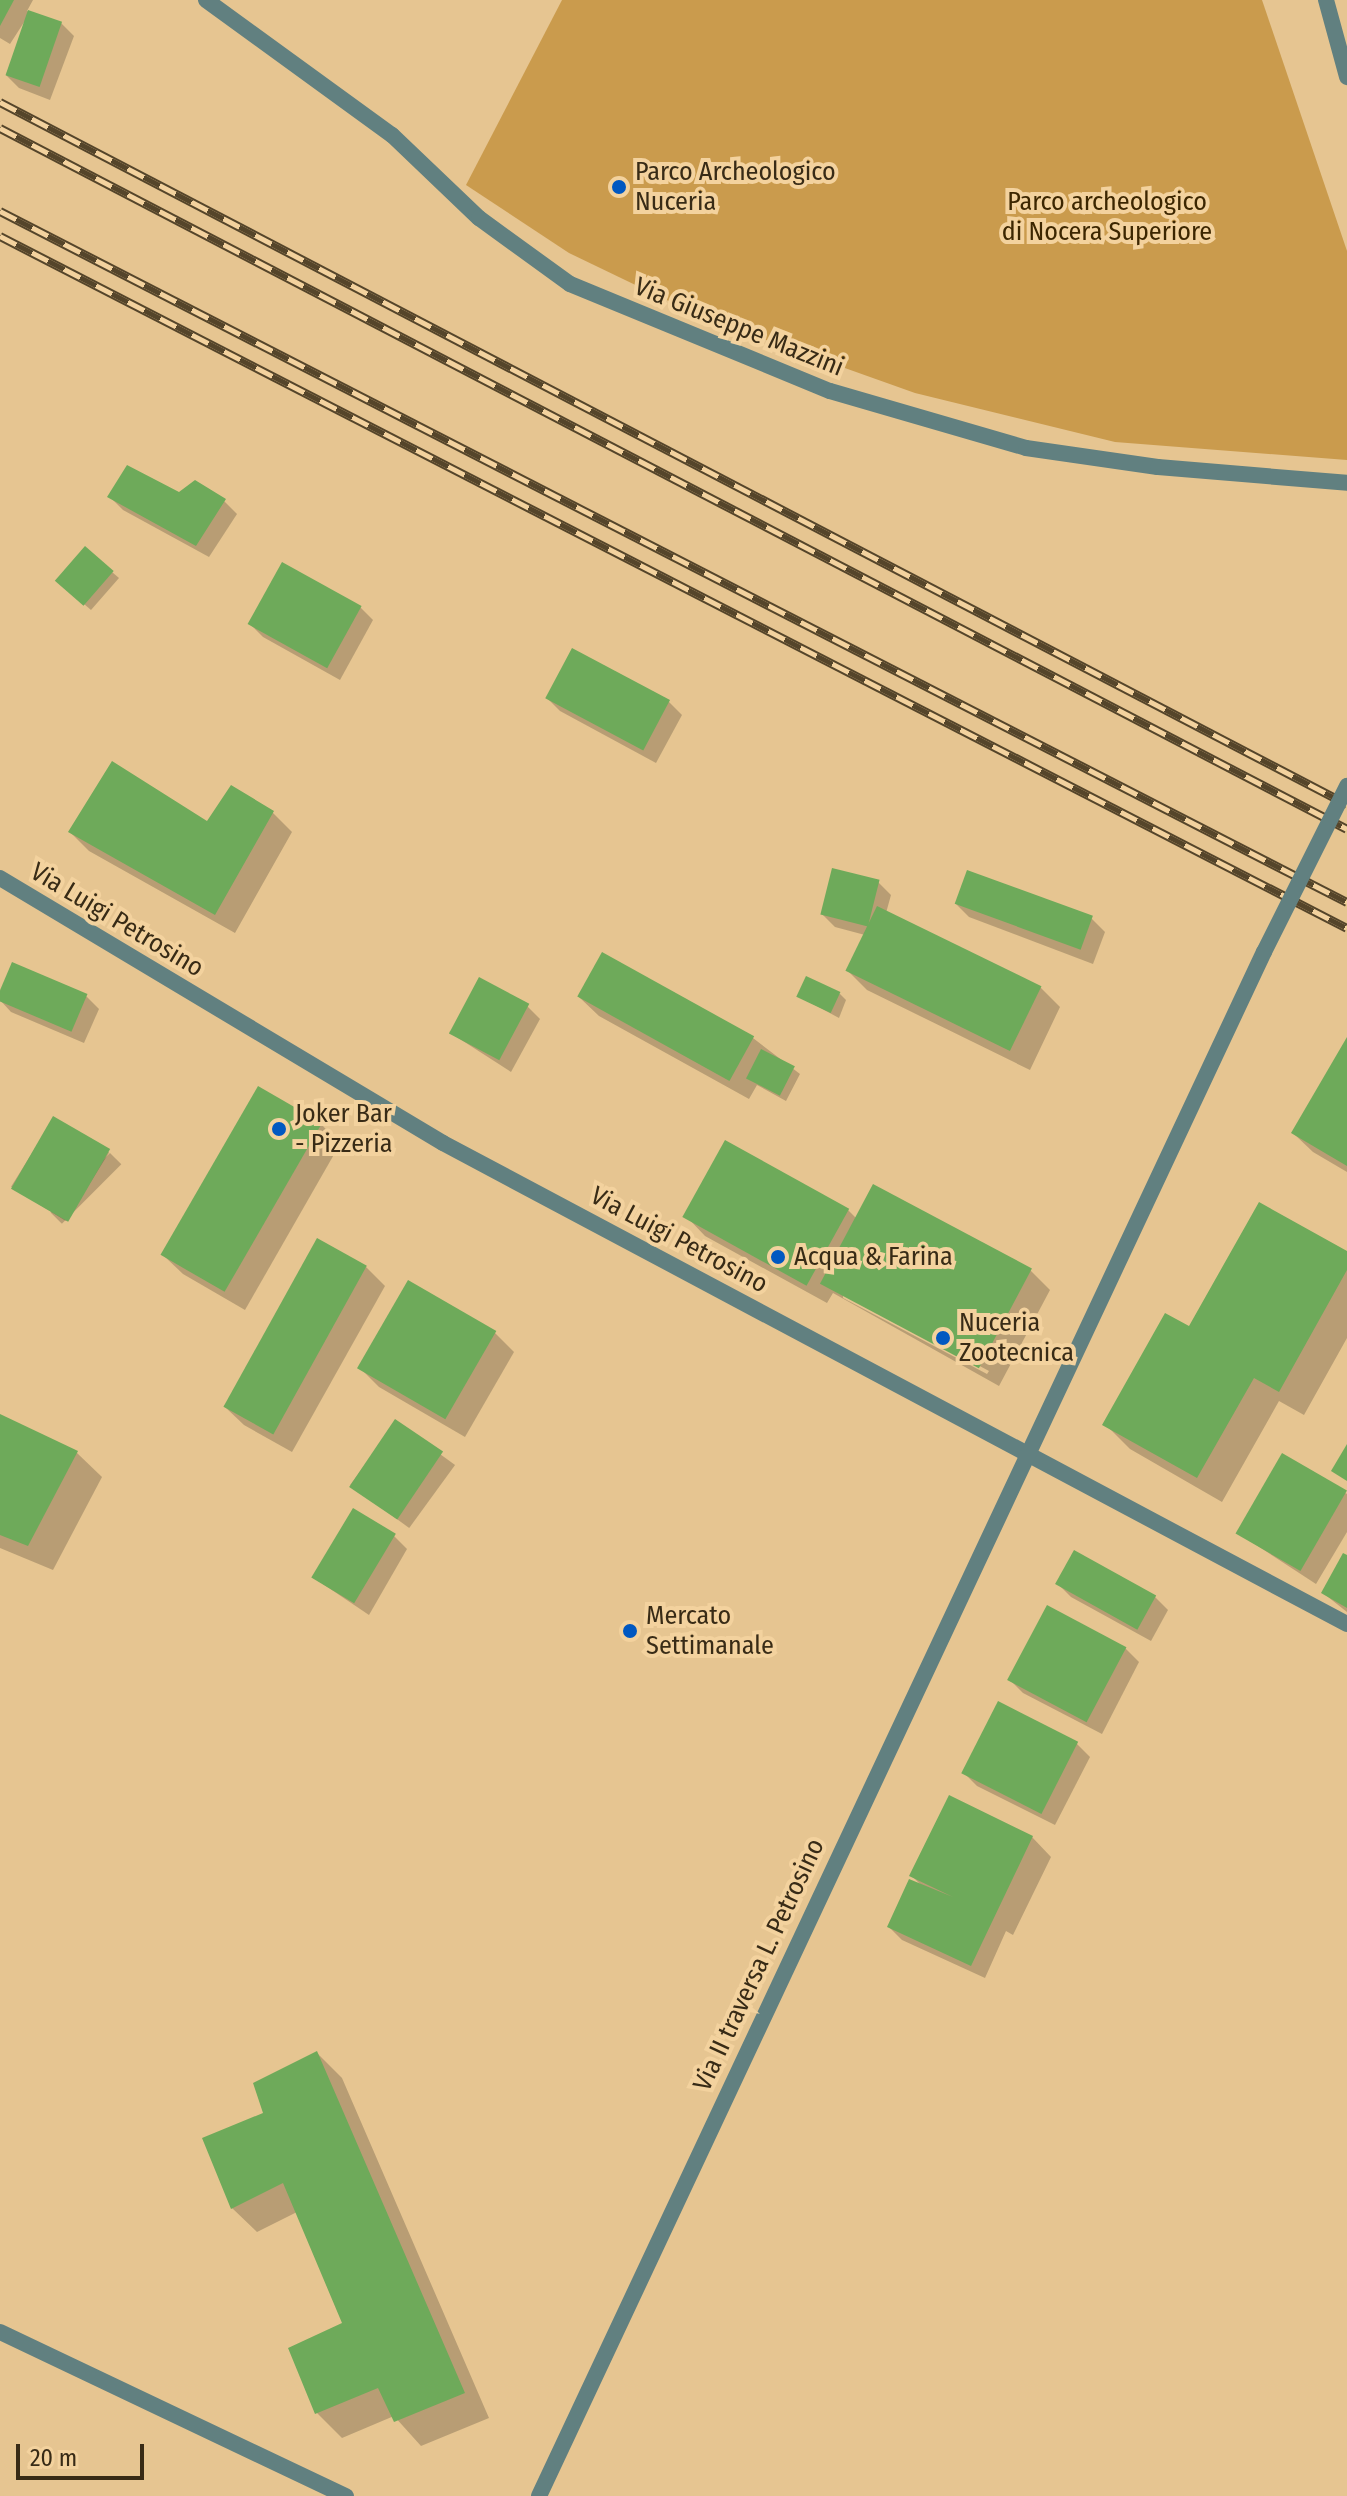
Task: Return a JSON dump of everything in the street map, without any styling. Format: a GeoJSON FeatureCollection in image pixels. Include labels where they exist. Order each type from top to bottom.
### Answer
{"type":"FeatureCollection","features":[{"type":"Feature","properties":{"kind":"street","name":"Via Giuseppe Mazzini"},"geometry":{"type":"LineString","coordinates":[[206,0],[392,135],[479,218],[570,284],[830,391],[1026,448],[1158,467],[1347,483]]}},
{"type":"Feature","properties":{"kind":"street"},"geometry":{"type":"LineString","coordinates":[[1326,0],[1347,77]]}},
{"type":"Feature","properties":{"kind":"street","name":"Via II traversa L. Petrosino"},"geometry":{"type":"LineString","coordinates":[[539,2496],[1024,1454],[1264,952],[1347,786]]}},
{"type":"Feature","properties":{"kind":"street","name":"Via Luigi Petrosino"},"geometry":{"type":"LineString","coordinates":[[0,878],[443,1143],[1347,1624]]}},
{"type":"Feature","properties":{"kind":"street"},"geometry":{"type":"LineString","coordinates":[[0,2332],[346,2496]]}},
{"type":"Feature","properties":{"kind":"green space","name":"Parco archeologico di Nocera Superiore"},"geometry":{"type":"Polygon","coordinates":[[[562,0],[1262,0],[1347,251],[1347,460],[1115,442],[915,393],[704,318],[569,253],[466,185],[562,0]]]}},
{"type":"Feature","properties":{"kind":"building"},"geometry":{"type":"Polygon","coordinates":[[[0,0],[14,0],[0,26],[0,0]]]}},
{"type":"Feature","properties":{"kind":"building"},"geometry":{"type":"Polygon","coordinates":[[[28,10],[62,22],[40,87],[6,75],[28,10]]]}},
{"type":"Feature","properties":{"kind":"building"},"geometry":{"type":"Polygon","coordinates":[[[127,465],[179,492],[195,480],[226,499],[196,546],[107,497],[127,465]]]}},
{"type":"Feature","properties":{"kind":"building"},"geometry":{"type":"Polygon","coordinates":[[[85,546],[114,571],[84,606],[55,581],[85,546]]]}},
{"type":"Feature","properties":{"kind":"building"},"geometry":{"type":"Polygon","coordinates":[[[282,562],[362,606],[327,668],[248,624],[282,562]]]}},
{"type":"Feature","properties":{"kind":"building"},"geometry":{"type":"Polygon","coordinates":[[[572,648],[670,700],[643,750],[545,698],[572,648]]]}},
{"type":"Feature","properties":{"kind":"building"},"geometry":{"type":"Polygon","coordinates":[[[112,761],[207,821],[231,785],[274,811],[215,915],[68,832],[112,761]]]}},
{"type":"Feature","properties":{"kind":"building"},"geometry":{"type":"Polygon","coordinates":[[[832,868],[880,880],[868,926],[820,915],[832,868]]]}},
{"type":"Feature","properties":{"kind":"building"},"geometry":{"type":"Polygon","coordinates":[[[967,870],[1093,916],[1081,950],[955,904],[967,870]]]}},
{"type":"Feature","properties":{"kind":"building"},"geometry":{"type":"Polygon","coordinates":[[[877,906],[1041,986],[1010,1051],[845,971],[877,906]]]}},
{"type":"Feature","properties":{"kind":"building"},"geometry":{"type":"Polygon","coordinates":[[[602,952],[754,1036],[729,1081],[577,997],[602,952]]]}},
{"type":"Feature","properties":{"kind":"building"},"geometry":{"type":"Polygon","coordinates":[[[12,962],[87,994],[71,1032],[0,1001],[0,990],[12,962]]]}},
{"type":"Feature","properties":{"kind":"building"},"geometry":{"type":"Polygon","coordinates":[[[806,976],[840,992],[831,1013],[796,997],[806,976]]]}},
{"type":"Feature","properties":{"kind":"building"},"geometry":{"type":"Polygon","coordinates":[[[479,977],[529,1004],[499,1060],[449,1034],[479,977]]]}},
{"type":"Feature","properties":{"kind":"building"},"geometry":{"type":"Polygon","coordinates":[[[1347,1037],[1347,1166],[1291,1133],[1347,1037]]]}},
{"type":"Feature","properties":{"kind":"building"},"geometry":{"type":"Polygon","coordinates":[[[761,1049],[795,1066],[780,1096],[746,1078],[761,1049]]]}},
{"type":"Feature","properties":{"kind":"building"},"geometry":{"type":"Polygon","coordinates":[[[258,1086],[322,1123],[225,1292],[160,1255],[258,1086]]]}},
{"type":"Feature","properties":{"kind":"building"},"geometry":{"type":"Polygon","coordinates":[[[53,1116],[110,1149],[68,1222],[11,1189],[53,1116]]]}},
{"type":"Feature","properties":{"kind":"building"},"geometry":{"type":"Polygon","coordinates":[[[725,1140],[849,1209],[807,1286],[682,1217],[725,1140]]]}},
{"type":"Feature","properties":{"kind":"building"},"geometry":{"type":"Polygon","coordinates":[[[873,1184],[1032,1269],[979,1368],[820,1284],[873,1184]]]}},
{"type":"Feature","properties":{"kind":"building"},"geometry":{"type":"Polygon","coordinates":[[[1259,1202],[1347,1251],[1347,1270],[1279,1392],[1254,1378],[1197,1478],[1102,1425],[1165,1313],[1189,1326],[1259,1202]]]}},
{"type":"Feature","properties":{"kind":"building"},"geometry":{"type":"Polygon","coordinates":[[[317,1238],[367,1266],[273,1434],[223,1407],[317,1238]]]}},
{"type":"Feature","properties":{"kind":"building"},"geometry":{"type":"Polygon","coordinates":[[[408,1280],[496,1331],[445,1419],[357,1368],[408,1280]]]}},
{"type":"Feature","properties":{"kind":"building"},"geometry":{"type":"Polygon","coordinates":[[[0,1414],[78,1451],[28,1546],[0,1535],[0,1414]]]}},
{"type":"Feature","properties":{"kind":"building"},"geometry":{"type":"Polygon","coordinates":[[[395,1419],[443,1451],[397,1519],[349,1487],[395,1419]]]}},
{"type":"Feature","properties":{"kind":"building"},"geometry":{"type":"Polygon","coordinates":[[[1347,1444],[1347,1481],[1331,1471],[1347,1444]]]}},
{"type":"Feature","properties":{"kind":"building"},"geometry":{"type":"Polygon","coordinates":[[[1282,1453],[1347,1490],[1300,1571],[1236,1534],[1282,1453]]]}},
{"type":"Feature","properties":{"kind":"building"},"geometry":{"type":"Polygon","coordinates":[[[353,1508],[396,1534],[354,1603],[311,1577],[353,1508]]]}},
{"type":"Feature","properties":{"kind":"building"},"geometry":{"type":"Polygon","coordinates":[[[1074,1550],[1156,1596],[1137,1630],[1055,1584],[1074,1550]]]}},
{"type":"Feature","properties":{"kind":"building"},"geometry":{"type":"Polygon","coordinates":[[[1343,1553],[1347,1555],[1347,1608],[1321,1593],[1343,1553]]]}},
{"type":"Feature","properties":{"kind":"building"},"geometry":{"type":"Polygon","coordinates":[[[1047,1605],[1126,1647],[1087,1722],[1007,1680],[1047,1605]]]}},
{"type":"Feature","properties":{"kind":"building"},"geometry":{"type":"Polygon","coordinates":[[[998,1701],[1078,1742],[1041,1814],[961,1773],[998,1701]]]}},
{"type":"Feature","properties":{"kind":"building"},"geometry":{"type":"Polygon","coordinates":[[[949,1795],[1033,1836],[971,1966],[887,1927],[909,1879],[953,1897],[909,1876],[949,1795]]]}},
{"type":"Feature","properties":{"kind":"building"},"geometry":{"type":"Polygon","coordinates":[[[317,2051],[465,2393],[394,2422],[378,2388],[315,2414],[288,2348],[342,2323],[283,2183],[231,2209],[202,2138],[263,2113],[253,2083],[317,2051]]]}},
{"type":"Feature","properties":{"kind":"railway"},"geometry":{"type":"LineString","coordinates":[[0,102],[1347,804]]}},
{"type":"Feature","properties":{"kind":"railway"},"geometry":{"type":"LineString","coordinates":[[0,128],[1347,829]]}},
{"type":"Feature","properties":{"kind":"railway"},"geometry":{"type":"LineString","coordinates":[[0,211],[1347,902]]}},
{"type":"Feature","properties":{"kind":"railway"},"geometry":{"type":"LineString","coordinates":[[0,236],[1347,928]]}},
{"type":"Feature","properties":{"kind":"place","name":"Parco Archeologico Nuceria"},"geometry":{"type":"Point","coordinates":[619,187]}},
{"type":"Feature","properties":{"kind":"place","name":"Joker Bar - Pizzeria"},"geometry":{"type":"Point","coordinates":[279,1129]}},
{"type":"Feature","properties":{"kind":"place","name":"Acqua & Farina"},"geometry":{"type":"Point","coordinates":[778,1257]}},
{"type":"Feature","properties":{"kind":"place","name":"Nuceria Zootecnica"},"geometry":{"type":"Point","coordinates":[943,1338]}},
{"type":"Feature","properties":{"kind":"place","name":"Mercato Settimanale"},"geometry":{"type":"Point","coordinates":[630,1631]}}]}
